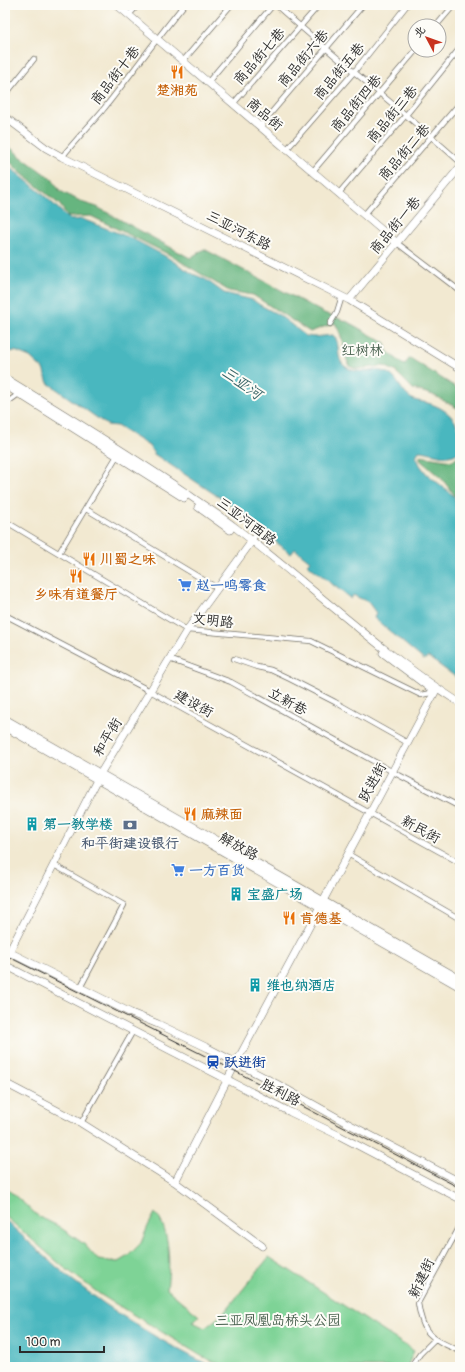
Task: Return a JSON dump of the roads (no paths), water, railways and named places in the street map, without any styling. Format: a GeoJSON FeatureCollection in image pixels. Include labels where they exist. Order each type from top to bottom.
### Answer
{"type":"FeatureCollection","features":[{"type":"Feature","properties":{"kind":"main road","name":"商品街"},"geometry":{"type":"LineString","coordinates":[[117,5],[397,243]]}},
{"type":"Feature","properties":{"kind":"main road","name":"三亚河东路"},"geometry":{"type":"LineString","coordinates":[[5,117],[46,148],[62,157],[346,298],[460,368]]}},
{"type":"Feature","properties":{"kind":"main road","name":"商品街一巷"},"geometry":{"type":"LineString","coordinates":[[346,298],[397,243],[460,167]]}},
{"type":"Feature","properties":{"kind":"main road","name":"三亚河西路"},"geometry":{"type":"LineString","coordinates":[[5,378],[22,392],[214,512],[378,643],[438,689],[460,703]]}},
{"type":"Feature","properties":{"kind":"main road","name":"三亚河西路"},"geometry":{"type":"LineString","coordinates":[[5,385],[22,392]]}},
{"type":"Feature","properties":{"kind":"main road","name":"三亚河西路"},"geometry":{"type":"LineString","coordinates":[[251,542],[387,656],[435,692],[460,707]]}},
{"type":"Feature","properties":{"kind":"main road","name":"和平街"},"geometry":{"type":"LineString","coordinates":[[5,960],[7,951],[54,865],[99,777],[187,630],[251,542]]}},
{"type":"Feature","properties":{"kind":"main road","name":"跃进街"},"geometry":{"type":"LineString","coordinates":[[175,1182],[236,1063],[435,692]]}},
{"type":"Feature","properties":{"kind":"main road","name":"解放路"},"geometry":{"type":"LineString","coordinates":[[5,720],[99,777]]}},
{"type":"Feature","properties":{"kind":"main road","name":"解放路"},"geometry":{"type":"LineString","coordinates":[[5,727],[99,777],[321,903],[460,978]]}},
{"type":"Feature","properties":{"kind":"main road","name":"解放路"},"geometry":{"type":"LineString","coordinates":[[321,903],[460,987]]}},
{"type":"Feature","properties":{"kind":"main road","name":"胜利路"},"geometry":{"type":"LineString","coordinates":[[7,951],[131,1013],[158,1024],[236,1063],[460,1182]]}},
{"type":"Feature","properties":{"kind":"main road","name":"胜利路"},"geometry":{"type":"LineString","coordinates":[[5,965],[290,1112],[338,1134],[460,1198]]}},
{"type":"Feature","properties":{"kind":"main road"},"geometry":{"type":"LineString","coordinates":[[5,1083],[81,1123],[175,1182],[262,1246]]}},
{"type":"Feature","properties":{"kind":"street"},"geometry":{"type":"LineString","coordinates":[[129,15],[138,5]]}},
{"type":"Feature","properties":{"kind":"street","name":"商品街十巷"},"geometry":{"type":"LineString","coordinates":[[62,157],[100,112],[184,5]]}},
{"type":"Feature","properties":{"kind":"street"},"geometry":{"type":"LineString","coordinates":[[183,61],[231,5]]}},
{"type":"Feature","properties":{"kind":"street"},"geometry":{"type":"LineString","coordinates":[[208,82],[275,5],[460,162]]}},
{"type":"Feature","properties":{"kind":"street","name":"商品街七巷"},"geometry":{"type":"LineString","coordinates":[[233,104],[318,5]]}},
{"type":"Feature","properties":{"kind":"street","name":"商品街六巷"},"geometry":{"type":"LineString","coordinates":[[260,126],[363,5]]}},
{"type":"Feature","properties":{"kind":"street","name":"商品街五巷"},"geometry":{"type":"LineString","coordinates":[[287,150],[354,72],[407,5]]}},
{"type":"Feature","properties":{"kind":"street"},"geometry":{"type":"LineString","coordinates":[[443,18],[454,5]]}},
{"type":"Feature","properties":{"kind":"street","name":"商品街三巷"},"geometry":{"type":"LineString","coordinates":[[339,193],[406,115],[460,48]]}},
{"type":"Feature","properties":{"kind":"street","name":"商品街四巷"},"geometry":{"type":"LineString","coordinates":[[313,171],[409,58]]}},
{"type":"Feature","properties":{"kind":"street"},"geometry":{"type":"LineString","coordinates":[[5,96],[34,59]]}},
{"type":"Feature","properties":{"kind":"street","name":"商品街二巷"},"geometry":{"type":"LineString","coordinates":[[364,215],[460,103]]}},
{"type":"Feature","properties":{"kind":"street"},"geometry":{"type":"LineString","coordinates":[[397,243],[460,291]]}},
{"type":"Feature","properties":{"kind":"street"},"geometry":{"type":"LineString","coordinates":[[330,324],[346,298]]}},
{"type":"Feature","properties":{"kind":"street"},"geometry":{"type":"LineString","coordinates":[[5,404],[22,392]]}},
{"type":"Feature","properties":{"kind":"street"},"geometry":{"type":"LineString","coordinates":[[59,553],[119,452]]}},
{"type":"Feature","properties":{"kind":"street"},"geometry":{"type":"LineString","coordinates":[[86,509],[217,588]]}},
{"type":"Feature","properties":{"kind":"street","name":"文明路"},"geometry":{"type":"LineString","coordinates":[[5,521],[187,630],[311,641],[421,695],[435,692]]}},
{"type":"Feature","properties":{"kind":"street"},"geometry":{"type":"LineString","coordinates":[[251,542],[259,530]]}},
{"type":"Feature","properties":{"kind":"street","name":"建设街"},"geometry":{"type":"LineString","coordinates":[[5,615],[150,691],[370,813]]}},
{"type":"Feature","properties":{"kind":"street","name":"立新巷"},"geometry":{"type":"LineString","coordinates":[[169,659],[231,682],[393,772],[460,807]]}},
{"type":"Feature","properties":{"kind":"street"},"geometry":{"type":"LineString","coordinates":[[234,659],[271,670],[335,702],[408,743]]}},
{"type":"Feature","properties":{"kind":"street","name":"新民街"},"geometry":{"type":"LineString","coordinates":[[370,813],[460,863]]}},
{"type":"Feature","properties":{"kind":"street"},"geometry":{"type":"LineString","coordinates":[[348,854],[460,919]]}},
{"type":"Feature","properties":{"kind":"street"},"geometry":{"type":"LineString","coordinates":[[54,865],[124,905],[80,988]]}},
{"type":"Feature","properties":{"kind":"street"},"geometry":{"type":"LineString","coordinates":[[81,1123],[133,1031]]}},
{"type":"Feature","properties":{"kind":"street","name":"新建街"},"geometry":{"type":"LineString","coordinates":[[435,1339],[424,1328],[418,1303],[460,1226]]}},
{"type":"Feature","properties":{"kind":"street"},"geometry":{"type":"LineString","coordinates":[[411,1367],[420,1354],[435,1339],[460,1351]]}},
{"type":"Feature","properties":{"kind":"water","name":"三亚河"},"geometry":{"type":"Polygon","coordinates":[[[5,163],[45,196],[69,219],[82,219],[131,238],[165,256],[193,274],[205,279],[224,293],[253,300],[279,315],[306,336],[314,337],[333,335],[336,338],[340,360],[346,367],[356,371],[375,370],[385,372],[395,379],[410,398],[439,407],[451,416],[460,435],[460,451],[450,456],[445,456],[419,451],[416,456],[426,473],[454,496],[460,512],[460,680],[428,657],[424,660],[374,618],[376,613],[368,602],[353,595],[351,599],[307,564],[310,561],[295,549],[291,554],[228,503],[154,454],[149,446],[117,426],[107,425],[48,383],[43,369],[30,357],[15,351],[5,353],[5,163]]]}},
{"type":"Feature","properties":{"kind":"water"},"geometry":{"type":"Polygon","coordinates":[[[5,1220],[62,1272],[105,1304],[157,1338],[213,1367],[5,1367],[5,1220]]]}},
{"type":"Feature","properties":{"kind":"tram line"},"geometry":{"type":"LineString","coordinates":[[5,955],[233,1070],[460,1188]]}},
{"type":"Feature","properties":{"kind":"place","name":"楚湘苑"},"geometry":{"type":"Point","coordinates":[177,72]}},
{"type":"Feature","properties":{"kind":"place","name":"川蜀之味"},"geometry":{"type":"Point","coordinates":[89,559]}},
{"type":"Feature","properties":{"kind":"place","name":"乡味有道餐厅"},"geometry":{"type":"Point","coordinates":[76,576]}},
{"type":"Feature","properties":{"kind":"place","name":"赵一鸣零食"},"geometry":{"type":"Point","coordinates":[185,585]}},
{"type":"Feature","properties":{"kind":"place","name":"麻辣面"},"geometry":{"type":"Point","coordinates":[190,814]}},
{"type":"Feature","properties":{"kind":"place","name":"第一教学楼"},"geometry":{"type":"Point","coordinates":[32,824]}},
{"type":"Feature","properties":{"kind":"place","name":"和平街建设银行"},"geometry":{"type":"Point","coordinates":[130,825]}},
{"type":"Feature","properties":{"kind":"place","name":"一方百货"},"geometry":{"type":"Point","coordinates":[178,870]}},
{"type":"Feature","properties":{"kind":"place","name":"宝盛广场"},"geometry":{"type":"Point","coordinates":[236,894]}},
{"type":"Feature","properties":{"kind":"place","name":"肯德基"},"geometry":{"type":"Point","coordinates":[289,918]}},
{"type":"Feature","properties":{"kind":"place","name":"维也纳酒店"},"geometry":{"type":"Point","coordinates":[255,985]}},
{"type":"Feature","properties":{"kind":"place","name":"跃进街"},"geometry":{"type":"Point","coordinates":[213,1062]}},
{"type":"Feature","properties":{"kind":"park label","name":"红树林"},"geometry":{"type":"Point","coordinates":[362,350]}},
{"type":"Feature","properties":{"kind":"park label","name":"三亚凤凰岛桥头公园"},"geometry":{"type":"Point","coordinates":[278,1320]}}]}
